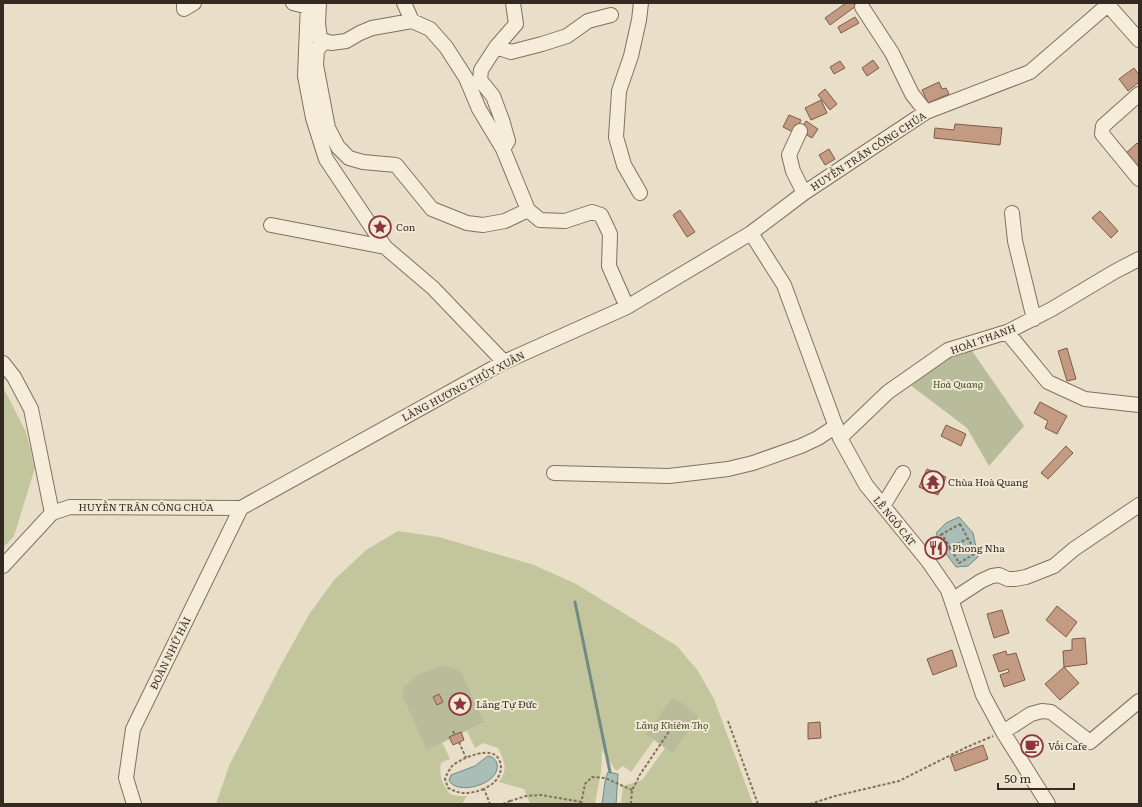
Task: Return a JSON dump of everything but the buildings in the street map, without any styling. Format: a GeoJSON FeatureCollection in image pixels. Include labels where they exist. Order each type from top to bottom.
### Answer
{"type":"FeatureCollection","features":[{"type":"Feature","properties":{"kind":"street"},"geometry":{"type":"LineString","coordinates":[[184,3],[184,9],[194,3]]}},
{"type":"Feature","properties":{"kind":"street"},"geometry":{"type":"LineString","coordinates":[[294,3],[312,4]]}},
{"type":"Feature","properties":{"kind":"street"},"geometry":{"type":"LineString","coordinates":[[404,3],[412,21]]}},
{"type":"Feature","properties":{"kind":"street"},"geometry":{"type":"LineString","coordinates":[[503,149],[508,141],[502,120],[493,96],[480,80],[481,70],[496,47],[516,24],[513,3]]}},
{"type":"Feature","properties":{"kind":"street"},"geometry":{"type":"LineString","coordinates":[[640,3],[639,20],[631,56],[619,91],[616,137],[624,164],[640,193]]}},
{"type":"Feature","properties":{"kind":"street"},"geometry":{"type":"LineString","coordinates":[[312,4],[318,23],[320,39],[331,43],[346,41],[360,32],[372,28],[412,21],[430,29],[446,46],[466,78],[479,109],[503,149],[528,210],[540,220],[565,221],[592,212],[601,215],[610,234],[609,266],[627,307]]}},
{"type":"Feature","properties":{"kind":"street"},"geometry":{"type":"LineString","coordinates":[[312,4],[305,76],[313,118],[326,159],[386,247],[433,288],[504,362]]}},
{"type":"Feature","properties":{"kind":"street"},"geometry":{"type":"LineString","coordinates":[[1109,4],[1139,40]]}},
{"type":"Feature","properties":{"kind":"street","name":"HUYỀN TRÂN CÔNG CHÚA"},"geometry":{"type":"LineString","coordinates":[[751,233],[804,193],[926,112],[1030,72],[1109,4]]}},
{"type":"Feature","properties":{"kind":"street"},"geometry":{"type":"LineString","coordinates":[[862,8],[892,53],[912,94],[926,112]]}},
{"type":"Feature","properties":{"kind":"street"},"geometry":{"type":"LineString","coordinates":[[496,47],[510,52],[542,44],[567,36],[588,20],[611,15]]}},
{"type":"Feature","properties":{"kind":"street"},"geometry":{"type":"LineString","coordinates":[[325,41],[317,50],[316,66],[328,128],[338,147],[349,158],[363,162],[396,165],[432,209],[467,223],[483,225],[505,221],[528,210]]}},
{"type":"Feature","properties":{"kind":"street"},"geometry":{"type":"LineString","coordinates":[[1139,94],[1103,126],[1102,134],[1139,179]]}},
{"type":"Feature","properties":{"kind":"street"},"geometry":{"type":"LineString","coordinates":[[800,131],[789,155],[794,171],[804,193]]}},
{"type":"Feature","properties":{"kind":"street"},"geometry":{"type":"LineString","coordinates":[[1012,213],[1015,241],[1034,319]]}},
{"type":"Feature","properties":{"kind":"street"},"geometry":{"type":"LineString","coordinates":[[271,225],[386,247]]}},
{"type":"Feature","properties":{"kind":"street","name":"LÀNG HƯƠNG THỦY XUÂN"},"geometry":{"type":"LineString","coordinates":[[241,508],[504,362],[627,307],[751,233]]}},
{"type":"Feature","properties":{"kind":"street","name":"LÊ NGÔ CÁT"},"geometry":{"type":"LineString","coordinates":[[751,233],[784,285],[838,432],[866,485],[928,561],[948,590],[983,695],[1003,732],[1048,804]]}},
{"type":"Feature","properties":{"kind":"street","name":"HOÀI THANH"},"geometry":{"type":"LineString","coordinates":[[554,473],[669,476],[728,469],[753,463],[801,446],[818,438],[838,432],[888,392],[948,350],[1007,332],[1034,319],[1139,259]]}},
{"type":"Feature","properties":{"kind":"street"},"geometry":{"type":"LineString","coordinates":[[1007,332],[1048,382],[1085,399],[1139,405]]}},
{"type":"Feature","properties":{"kind":"street"},"geometry":{"type":"LineString","coordinates":[[3,363],[14,377],[31,408],[52,513]]}},
{"type":"Feature","properties":{"kind":"street"},"geometry":{"type":"LineString","coordinates":[[883,506],[903,473]]}},
{"type":"Feature","properties":{"kind":"street"},"geometry":{"type":"LineString","coordinates":[[952,600],[981,581],[992,576],[999,575],[1008,579],[1021,578],[1054,566],[1074,549],[1139,505]]}},
{"type":"Feature","properties":{"kind":"street","name":"HUYỀN TRÂN CÔNG CHÚA"},"geometry":{"type":"LineString","coordinates":[[3,566],[52,513],[70,507],[241,508]]}},
{"type":"Feature","properties":{"kind":"street","name":"ĐOÀN NHỮ HÀI"},"geometry":{"type":"LineString","coordinates":[[134,804],[126,778],[133,729],[241,508]]}},
{"type":"Feature","properties":{"kind":"street"},"geometry":{"type":"LineString","coordinates":[[1003,732],[1031,714],[1042,711],[1051,712],[1089,742],[1139,701]]}},
{"type":"Feature","properties":{"kind":"path"},"geometry":{"type":"LineString","coordinates":[[942,534],[950,548],[959,563],[976,553],[968,538],[960,524],[942,534],[934,539],[942,552],[950,548],[968,538]]}},
{"type":"Feature","properties":{"kind":"path"},"geometry":{"type":"LineString","coordinates":[[728,721],[758,804]]}},
{"type":"Feature","properties":{"kind":"path"},"geometry":{"type":"LineString","coordinates":[[631,804],[632,790],[639,776],[672,727]]}},
{"type":"Feature","properties":{"kind":"path"},"geometry":{"type":"LineString","coordinates":[[453,731],[455,735]]}},
{"type":"Feature","properties":{"kind":"path"},"geometry":{"type":"LineString","coordinates":[[810,804],[835,796],[900,781],[1003,732]]}},
{"type":"Feature","properties":{"kind":"path"},"geometry":{"type":"LineString","coordinates":[[459,742],[466,758]]}},
{"type":"Feature","properties":{"kind":"path"},"geometry":{"type":"LineString","coordinates":[[488,752],[495,755],[500,762],[500,776],[495,782],[484,789],[472,793],[458,793],[448,788],[445,779],[447,773],[456,763],[478,753],[488,752]]}},
{"type":"Feature","properties":{"kind":"path"},"geometry":{"type":"LineString","coordinates":[[503,804],[510,803],[526,796],[541,794],[581,803],[585,784],[592,777],[605,778],[617,782],[632,790]]}},
{"type":"Feature","properties":{"kind":"path"},"geometry":{"type":"LineString","coordinates":[[484,789],[490,804]]}},
{"type":"Feature","properties":{"kind":"green space","name":"Hoà Quang"},"geometry":{"type":"Polygon","coordinates":[[[970,348],[1024,426],[989,466],[967,428],[909,384],[943,357],[970,348]]]}},
{"type":"Feature","properties":{"kind":"green space"},"geometry":{"type":"Polygon","coordinates":[[[3,390],[5,391],[26,432],[35,468],[14,536],[3,548],[3,390]]]}},
{"type":"Feature","properties":{"kind":"green space"},"geometry":{"type":"Polygon","coordinates":[[[398,531],[439,537],[534,565],[576,584],[677,646],[698,671],[714,699],[753,804],[621,804],[623,786],[642,780],[665,748],[672,753],[646,734],[654,740],[631,772],[623,766],[616,771],[602,750],[601,771],[595,804],[530,804],[524,789],[499,782],[504,773],[504,765],[498,748],[483,743],[475,748],[467,731],[485,722],[462,673],[427,750],[442,742],[450,759],[441,763],[440,772],[442,780],[450,794],[467,796],[462,804],[216,804],[229,766],[282,663],[310,613],[334,580],[366,550],[398,531]]]}},
{"type":"Feature","properties":{"kind":"green space"},"geometry":{"type":"Polygon","coordinates":[[[440,666],[449,667],[462,673],[485,722],[427,750],[403,697],[403,689],[419,674],[440,666]]]}},
{"type":"Feature","properties":{"kind":"green space","name":"Lăng Khiêm Thọ"},"geometry":{"type":"Polygon","coordinates":[[[673,697],[699,716],[672,753],[646,734],[673,697]]]}},
{"type":"Feature","properties":{"kind":"water"},"geometry":{"type":"Polygon","coordinates":[[[959,517],[973,533],[978,557],[968,566],[956,567],[944,551],[936,533],[946,523],[959,517]]]}},
{"type":"Feature","properties":{"kind":"water"},"geometry":{"type":"Polygon","coordinates":[[[488,756],[493,758],[497,764],[496,771],[492,778],[485,783],[468,788],[453,785],[449,780],[451,775],[475,766],[488,756]]]}},
{"type":"Feature","properties":{"kind":"water"},"geometry":{"type":"Polygon","coordinates":[[[608,772],[618,774],[616,804],[602,804],[608,772]]]}},
{"type":"Feature","properties":{"kind":"waterway"},"geometry":{"type":"LineString","coordinates":[[575,602],[610,772]]}},
{"type":"Feature","properties":{"kind":"place","name":"Con"},"geometry":{"type":"Point","coordinates":[380,227]}},
{"type":"Feature","properties":{"kind":"place","name":"Chùa Hoà Quang"},"geometry":{"type":"Point","coordinates":[933,482]}},
{"type":"Feature","properties":{"kind":"place","name":"Phong Nha"},"geometry":{"type":"Point","coordinates":[936,548]}},
{"type":"Feature","properties":{"kind":"place","name":"Lăng Tự Đức"},"geometry":{"type":"Point","coordinates":[460,704]}},
{"type":"Feature","properties":{"kind":"place","name":"Vối Cafe"},"geometry":{"type":"Point","coordinates":[1032,746]}}]}
